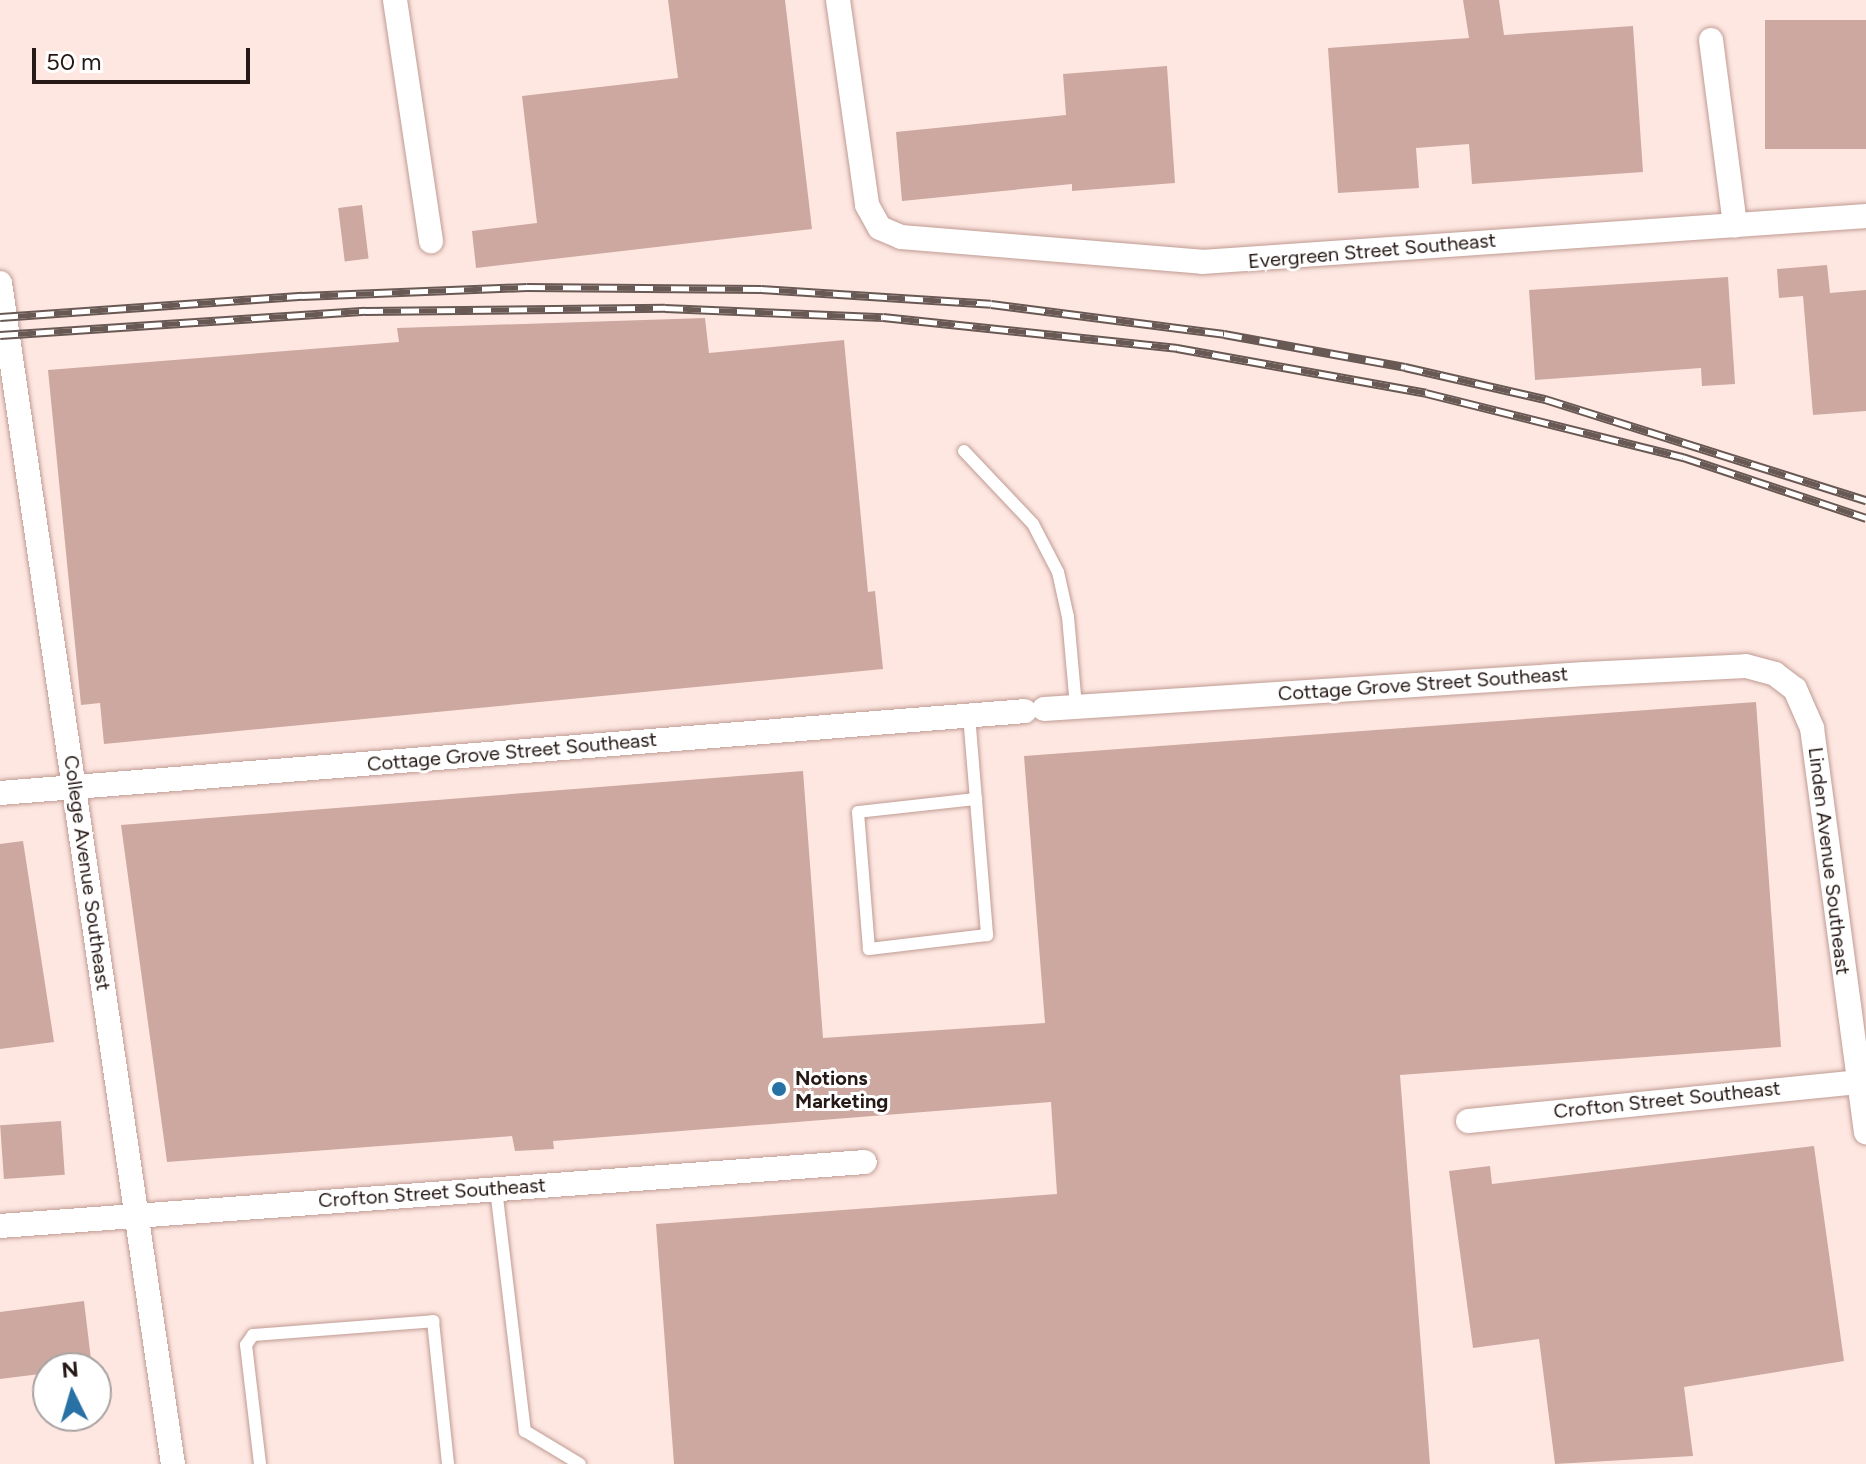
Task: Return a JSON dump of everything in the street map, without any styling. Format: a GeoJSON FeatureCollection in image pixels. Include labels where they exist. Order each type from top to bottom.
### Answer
{"type":"FeatureCollection","features":[{"type":"Feature","properties":{"kind":"street"},"geometry":{"type":"LineString","coordinates":[[395,0],[431,241]]}},
{"type":"Feature","properties":{"kind":"street","name":"Evergreen Street Southeast"},"geometry":{"type":"LineString","coordinates":[[838,0],[867,205],[880,228],[901,237],[1202,262],[1866,216]]}},
{"type":"Feature","properties":{"kind":"street"},"geometry":{"type":"LineString","coordinates":[[1711,40],[1735,225]]}},
{"type":"Feature","properties":{"kind":"street","name":"College Avenue Southeast"},"geometry":{"type":"LineString","coordinates":[[0,283],[173,1464]]}},
{"type":"Feature","properties":{"kind":"street","name":"Cottage Grove Street Southeast"},"geometry":{"type":"LineString","coordinates":[[0,793],[1076,707],[1746,666],[1775,674],[1795,689]]}},
{"type":"Feature","properties":{"kind":"street","name":"Linden Avenue Southeast"},"geometry":{"type":"LineString","coordinates":[[1795,689],[1812,728],[1862,1081],[1866,1132]]}},
{"type":"Feature","properties":{"kind":"street","name":"Crofton Street Southeast"},"geometry":{"type":"LineString","coordinates":[[1468,1121],[1862,1081]]}},
{"type":"Feature","properties":{"kind":"street","name":"Crofton Street Southeast"},"geometry":{"type":"LineString","coordinates":[[0,1226],[865,1162]]}},
{"type":"Feature","properties":{"kind":"lane"},"geometry":{"type":"LineString","coordinates":[[964,451],[1033,524],[1058,572],[1068,617],[1076,707]]}},
{"type":"Feature","properties":{"kind":"lane"},"geometry":{"type":"LineString","coordinates":[[969,715],[976,799],[987,935],[869,949],[858,812],[976,799]]}},
{"type":"Feature","properties":{"kind":"lane"},"geometry":{"type":"LineString","coordinates":[[496,1189],[525,1431],[580,1464]]}},
{"type":"Feature","properties":{"kind":"lane"},"geometry":{"type":"LineString","coordinates":[[260,1464],[246,1345],[253,1335],[433,1321],[448,1464]]}},
{"type":"Feature","properties":{"kind":"building"},"geometry":{"type":"Polygon","coordinates":[[[668,0],[785,0],[812,229],[476,268],[472,231],[537,223],[522,96],[678,78],[668,0]]]}},
{"type":"Feature","properties":{"kind":"building"},"geometry":{"type":"Polygon","coordinates":[[[1463,0],[1499,0],[1504,35],[1633,26],[1643,172],[1472,184],[1469,144],[1416,148],[1419,188],[1338,193],[1328,48],[1469,38],[1463,0]]]}},
{"type":"Feature","properties":{"kind":"building"},"geometry":{"type":"Polygon","coordinates":[[[1765,20],[1866,20],[1866,149],[1765,149],[1765,20]]]}},
{"type":"Feature","properties":{"kind":"building"},"geometry":{"type":"Polygon","coordinates":[[[1167,66],[1175,183],[1072,191],[1072,184],[902,201],[896,132],[1066,115],[1063,74],[1167,66]]]}},
{"type":"Feature","properties":{"kind":"building"},"geometry":{"type":"Polygon","coordinates":[[[362,205],[369,259],[345,262],[338,208],[362,205]]]}},
{"type":"Feature","properties":{"kind":"building"},"geometry":{"type":"Polygon","coordinates":[[[1827,265],[1830,293],[1866,290],[1866,411],[1813,415],[1803,296],[1779,298],[1777,269],[1827,265]]]}},
{"type":"Feature","properties":{"kind":"building"},"geometry":{"type":"Polygon","coordinates":[[[1728,277],[1735,384],[1702,386],[1701,368],[1535,380],[1529,290],[1728,277]]]}},
{"type":"Feature","properties":{"kind":"building"},"geometry":{"type":"Polygon","coordinates":[[[705,318],[709,353],[844,340],[868,592],[875,591],[883,669],[104,744],[100,703],[81,705],[48,370],[399,342],[397,328],[705,318]]]}},
{"type":"Feature","properties":{"kind":"building","name":"Notions Marketing"},"geometry":{"type":"Polygon","coordinates":[[[1756,702],[1781,1047],[1400,1075],[1430,1464],[674,1464],[656,1224],[1057,1194],[1051,1102],[553,1141],[554,1149],[515,1151],[512,1136],[167,1162],[121,825],[803,771],[823,1038],[1045,1023],[1024,756],[1756,702]]]}},
{"type":"Feature","properties":{"kind":"building"},"geometry":{"type":"Polygon","coordinates":[[[23,841],[54,1042],[0,1049],[0,844],[23,841]]]}},
{"type":"Feature","properties":{"kind":"building"},"geometry":{"type":"Polygon","coordinates":[[[61,1121],[65,1175],[4,1179],[0,1125],[61,1121]]]}},
{"type":"Feature","properties":{"kind":"building"},"geometry":{"type":"Polygon","coordinates":[[[1814,1146],[1844,1361],[1684,1387],[1693,1456],[1555,1464],[1539,1339],[1473,1348],[1449,1171],[1490,1166],[1492,1184],[1814,1146]]]}},
{"type":"Feature","properties":{"kind":"building"},"geometry":{"type":"Polygon","coordinates":[[[84,1301],[90,1352],[32,1352],[32,1375],[0,1379],[0,1312],[84,1301]]]}},
{"type":"Feature","properties":{"kind":"railway"},"geometry":{"type":"LineString","coordinates":[[0,317],[302,296],[527,287],[761,289],[991,304],[1224,334],[1405,367],[1545,399],[1866,500]]}},
{"type":"Feature","properties":{"kind":"railway"},"geometry":{"type":"LineString","coordinates":[[0,335],[365,311],[665,308],[883,317],[1177,348],[1426,393],[1683,457],[1866,518]]}},
{"type":"Feature","properties":{"kind":"place","name":"Notions Marketing"},"geometry":{"type":"Point","coordinates":[779,1089]}}]}
